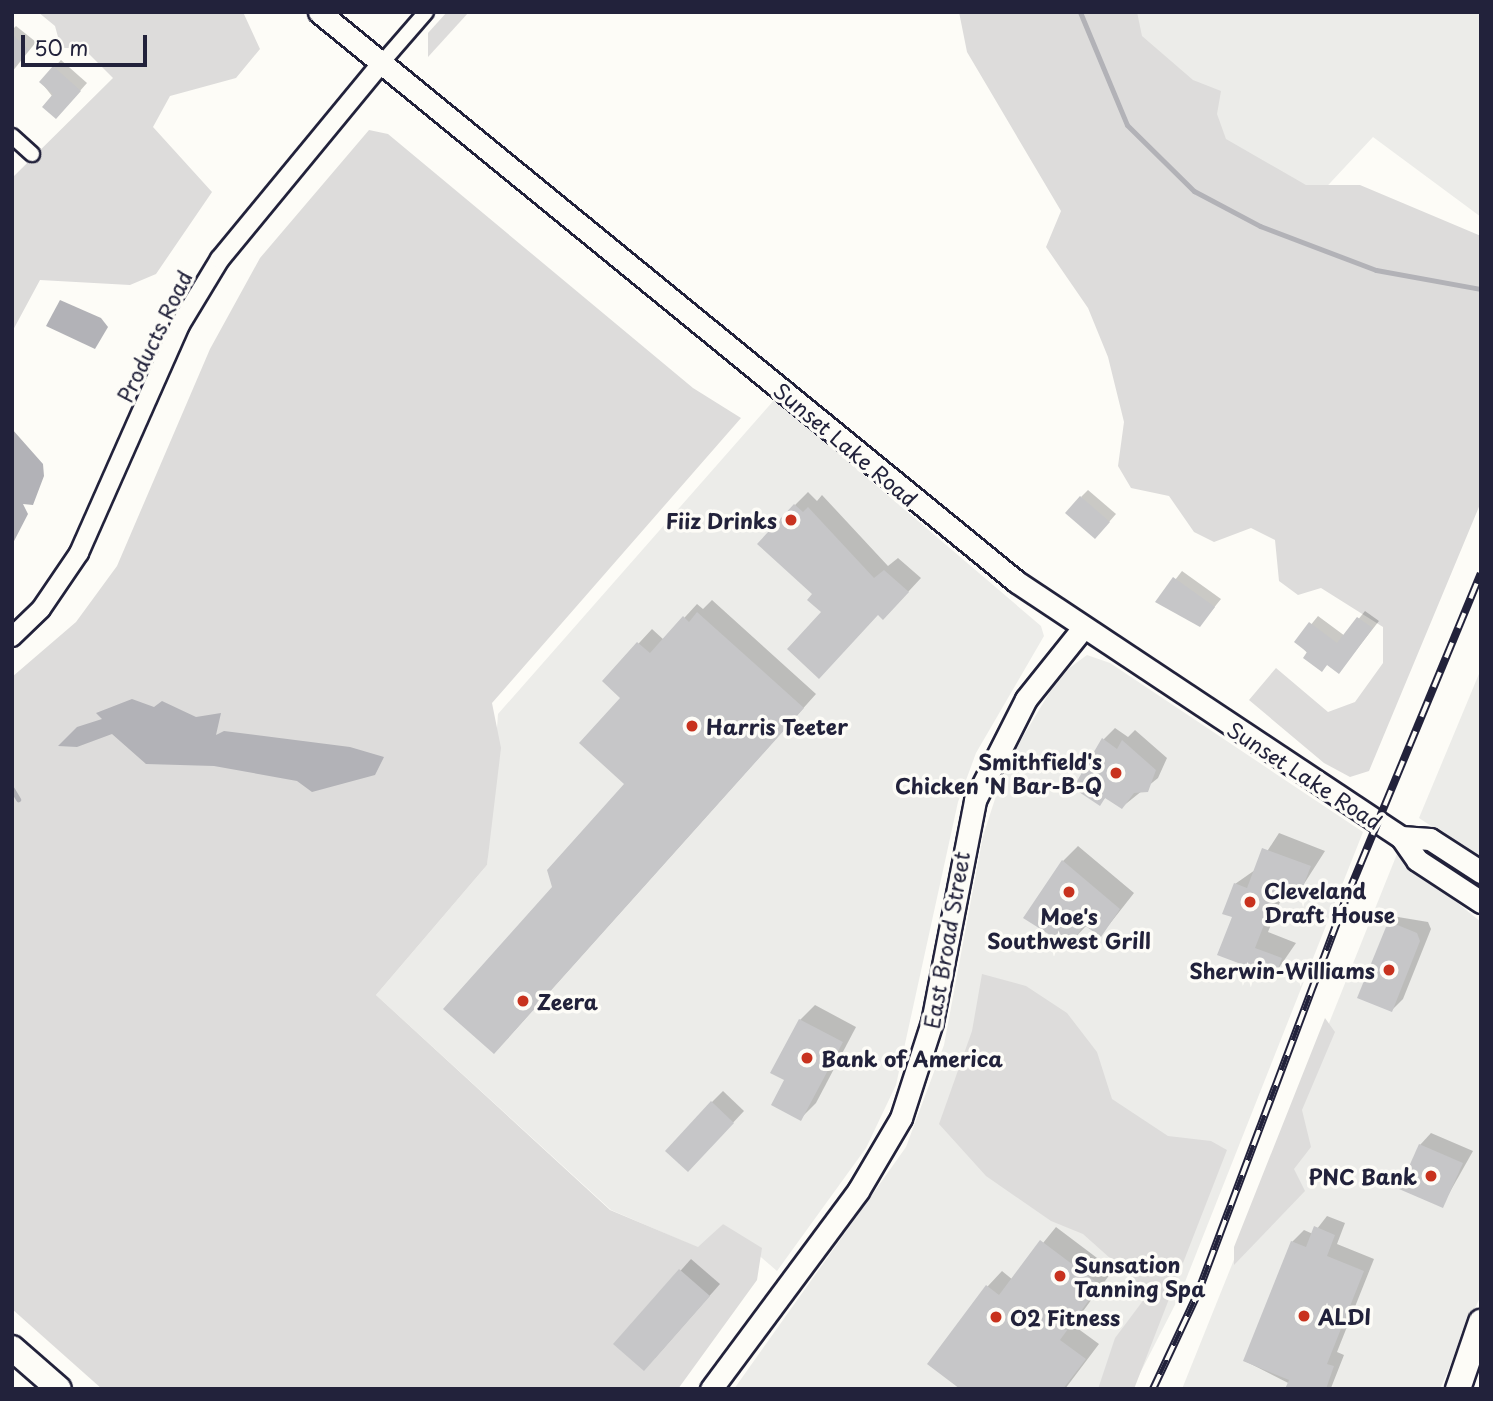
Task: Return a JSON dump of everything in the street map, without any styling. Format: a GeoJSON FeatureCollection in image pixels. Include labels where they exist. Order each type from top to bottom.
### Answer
{"type":"FeatureCollection","features":[{"type":"Feature","properties":{"kind":"highway"},"geometry":{"type":"LineString","coordinates":[[1458,1389],[1481,1322]]}},
{"type":"Feature","properties":{"kind":"highway"},"geometry":{"type":"LineString","coordinates":[[12,1348],[59,1389]]}},
{"type":"Feature","properties":{"kind":"main road","name":"Sunset Lake Road"},"geometry":{"type":"LineString","coordinates":[[319,12],[380,65],[926,511],[1082,629],[1401,837],[1417,860],[1481,902]]}},
{"type":"Feature","properties":{"kind":"main road","name":"East Broad Street"},"geometry":{"type":"LineString","coordinates":[[711,1389],[858,1191],[901,1118],[932,1022],[975,800],[1026,699],[1082,629]]}},
{"type":"Feature","properties":{"kind":"main road","name":"Sunset Lake Road"},"geometry":{"type":"LineString","coordinates":[[1401,837],[1430,839],[1481,872]]}},
{"type":"Feature","properties":{"kind":"street","name":"Products Road"},"geometry":{"type":"LineString","coordinates":[[12,637],[41,609],[79,553],[180,325],[220,259],[426,12]]}},
{"type":"Feature","properties":{"kind":"street"},"geometry":{"type":"LineString","coordinates":[[12,136],[32,154]]}},
{"type":"Feature","properties":{"kind":"shaded area"},"geometry":{"type":"Polygon","coordinates":[[[38,12],[243,12],[260,49],[236,78],[170,96],[153,127],[212,192],[156,274],[130,285],[40,280],[12,332],[12,178],[113,78],[83,48],[61,48],[55,26],[38,12]]]}},
{"type":"Feature","properties":{"kind":"shaded area"},"geometry":{"type":"Polygon","coordinates":[[[447,12],[469,12],[428,57],[428,33],[447,12]]]}},
{"type":"Feature","properties":{"kind":"shaded area"},"geometry":{"type":"Polygon","coordinates":[[[959,12],[1137,12],[1142,36],[1193,80],[1221,91],[1217,114],[1226,139],[1306,185],[1360,185],[1481,236],[1481,502],[1369,771],[1350,777],[1324,763],[1249,700],[1276,668],[1328,712],[1355,702],[1383,663],[1383,627],[1321,588],[1298,595],[1279,581],[1275,540],[1251,528],[1214,542],[1194,532],[1169,496],[1131,488],[1118,466],[1124,422],[1108,357],[1088,308],[1046,247],[1061,211],[967,52],[959,12]]]}},
{"type":"Feature","properties":{"kind":"shaded area"},"geometry":{"type":"Polygon","coordinates":[[[1094,12],[1481,12],[1481,217],[1373,137],[1303,212],[1141,107],[1094,12]]]}},
{"type":"Feature","properties":{"kind":"shaded area"},"geometry":{"type":"Polygon","coordinates":[[[369,130],[388,134],[693,388],[741,418],[492,703],[501,748],[487,865],[376,995],[610,1210],[698,1247],[723,1224],[762,1248],[757,1280],[678,1389],[102,1389],[12,1309],[12,677],[76,622],[117,566],[210,349],[260,258],[369,130]]]}},
{"type":"Feature","properties":{"kind":"shaded area"},"geometry":{"type":"Polygon","coordinates":[[[60,300],[101,318],[108,327],[95,349],[46,326],[60,300]]]}},
{"type":"Feature","properties":{"kind":"shaded area"},"geometry":{"type":"Polygon","coordinates":[[[775,399],[1041,626],[1044,636],[976,753],[958,802],[896,1085],[866,1148],[777,1271],[723,1224],[699,1248],[611,1210],[376,995],[487,865],[498,714],[775,399]]]}},
{"type":"Feature","properties":{"kind":"shaded area"},"geometry":{"type":"Polygon","coordinates":[[[12,429],[43,464],[44,476],[33,505],[23,504],[28,514],[12,545],[12,429]]]}},
{"type":"Feature","properties":{"kind":"shaded area"},"geometry":{"type":"Polygon","coordinates":[[[1087,655],[1110,663],[1363,832],[1179,1297],[1132,1389],[734,1389],[906,1147],[944,1045],[983,836],[1006,765],[1060,675],[1087,655]]]}},
{"type":"Feature","properties":{"kind":"shaded area"},"geometry":{"type":"Polygon","coordinates":[[[1481,669],[1481,859],[1419,818],[1481,669]]]}},
{"type":"Feature","properties":{"kind":"shaded area"},"geometry":{"type":"Polygon","coordinates":[[[132,699],[154,707],[162,701],[196,717],[221,713],[216,735],[224,731],[350,747],[384,757],[375,775],[312,792],[297,781],[214,766],[146,764],[112,734],[77,747],[58,746],[77,727],[102,719],[96,713],[132,699]]]}},
{"type":"Feature","properties":{"kind":"shaded area"},"geometry":{"type":"Polygon","coordinates":[[[1397,854],[1481,922],[1481,1295],[1440,1389],[1182,1389],[1397,854]]]}},
{"type":"Feature","properties":{"kind":"shaded area"},"geometry":{"type":"Polygon","coordinates":[[[982,974],[1026,986],[1067,1013],[1097,1052],[1112,1099],[1168,1136],[1211,1141],[1227,1150],[1134,1389],[1098,1389],[1115,1338],[1145,1298],[1130,1276],[1083,1234],[1051,1221],[986,1176],[939,1124],[972,1031],[982,974]]]}},
{"type":"Feature","properties":{"kind":"shaded area"},"geometry":{"type":"Polygon","coordinates":[[[1325,1018],[1335,1032],[1302,1110],[1311,1147],[1294,1169],[1305,1191],[1234,1265],[1234,1247],[1325,1018]]]}},
{"type":"Feature","properties":{"kind":"building"},"geometry":{"type":"Polygon","coordinates":[[[12,34],[29,50],[12,69],[12,34]]]}},
{"type":"Feature","properties":{"kind":"building"},"geometry":{"type":"Polygon","coordinates":[[[53,66],[81,91],[56,119],[42,107],[53,94],[39,82],[53,66]]]}},
{"type":"Feature","properties":{"kind":"building"},"geometry":{"type":"Polygon","coordinates":[[[1080,496],[1110,522],[1095,539],[1065,513],[1080,496]]]}},
{"type":"Feature","properties":{"kind":"building"},"geometry":{"type":"Polygon","coordinates":[[[794,504],[803,512],[808,507],[874,578],[884,570],[909,592],[883,620],[878,615],[819,679],[787,649],[821,612],[807,600],[812,594],[757,544],[794,504]]]}},
{"type":"Feature","properties":{"kind":"building"},"geometry":{"type":"Polygon","coordinates":[[[1173,577],[1215,607],[1200,627],[1155,602],[1173,577]]]}},
{"type":"Feature","properties":{"kind":"building"},"geometry":{"type":"Polygon","coordinates":[[[697,612],[804,708],[494,1054],[443,1009],[552,887],[547,870],[624,784],[579,743],[620,698],[602,681],[637,642],[650,653],[683,616],[689,622],[697,612]]]}},
{"type":"Feature","properties":{"kind":"building"},"geometry":{"type":"Polygon","coordinates":[[[1357,617],[1373,628],[1339,674],[1327,665],[1322,672],[1303,658],[1307,652],[1294,642],[1309,622],[1337,643],[1357,617]]]}},
{"type":"Feature","properties":{"kind":"building","name":"Smithfield's Chicken 'N Bar-B-Q"},"geometry":{"type":"Polygon","coordinates":[[[1102,738],[1117,749],[1122,740],[1156,770],[1148,792],[1134,793],[1122,809],[1105,798],[1100,806],[1073,788],[1102,738]]]}},
{"type":"Feature","properties":{"kind":"building","name":"Cleveland Draft House"},"geometry":{"type":"Polygon","coordinates":[[[1262,848],[1311,866],[1302,889],[1281,881],[1255,948],[1282,958],[1275,977],[1217,955],[1232,917],[1222,914],[1234,883],[1247,888],[1262,848]]]}},
{"type":"Feature","properties":{"kind":"building","name":"Moe's Southwest Grill"},"geometry":{"type":"Polygon","coordinates":[[[1062,860],[1120,909],[1101,937],[1084,925],[1069,947],[1023,918],[1062,860]]]}},
{"type":"Feature","properties":{"kind":"building","name":"Sherwin-Williams"},"geometry":{"type":"Polygon","coordinates":[[[1395,924],[1417,933],[1420,941],[1392,1012],[1357,998],[1386,927],[1395,924]]]}},
{"type":"Feature","properties":{"kind":"building","name":"Bank of America"},"geometry":{"type":"Polygon","coordinates":[[[799,1019],[843,1042],[801,1121],[771,1105],[784,1080],[770,1073],[799,1019]]]}},
{"type":"Feature","properties":{"kind":"building"},"geometry":{"type":"Polygon","coordinates":[[[711,1101],[734,1123],[688,1172],[665,1151],[711,1101]]]}},
{"type":"Feature","properties":{"kind":"building","name":"PNC Bank"},"geometry":{"type":"Polygon","coordinates":[[[1419,1144],[1463,1163],[1443,1208],[1399,1189],[1419,1144]]]}},
{"type":"Feature","properties":{"kind":"building","name":"ALDI"},"geometry":{"type":"Polygon","coordinates":[[[1314,1226],[1335,1235],[1327,1256],[1364,1271],[1327,1364],[1334,1366],[1326,1389],[1285,1389],[1289,1380],[1243,1361],[1291,1241],[1306,1247],[1314,1226]]]}},
{"type":"Feature","properties":{"kind":"building","name":"O2 Fitness"},"geometry":{"type":"Polygon","coordinates":[[[1040,1240],[1100,1285],[1060,1340],[1086,1359],[1063,1389],[960,1389],[927,1364],[986,1285],[999,1295],[1040,1240]]]}},
{"type":"Feature","properties":{"kind":"building"},"geometry":{"type":"Polygon","coordinates":[[[679,1269],[710,1296],[644,1371],[613,1344],[679,1269]]]}},
{"type":"Feature","properties":{"kind":"waterway"},"geometry":{"type":"LineString","coordinates":[[1080,12],[1127,125],[1194,191],[1260,226],[1376,270],[1481,289]]}},
{"type":"Feature","properties":{"kind":"waterway"},"geometry":{"type":"LineString","coordinates":[[12,789],[18,799]]}},
{"type":"Feature","properties":{"kind":"railway"},"geometry":{"type":"LineString","coordinates":[[1153,1389],[1197,1295],[1348,894],[1481,573]]}},
{"type":"Feature","properties":{"kind":"place","name":"Fiiz Drinks"},"geometry":{"type":"Point","coordinates":[791,520]}},
{"type":"Feature","properties":{"kind":"place","name":"Harris Teeter"},"geometry":{"type":"Point","coordinates":[692,726]}},
{"type":"Feature","properties":{"kind":"place","name":"Smithfield's Chicken 'N Bar-B-Q"},"geometry":{"type":"Point","coordinates":[1116,773]}},
{"type":"Feature","properties":{"kind":"place","name":"Moe's Southwest Grill"},"geometry":{"type":"Point","coordinates":[1069,892]}},
{"type":"Feature","properties":{"kind":"place","name":"Cleveland Draft House"},"geometry":{"type":"Point","coordinates":[1250,902]}},
{"type":"Feature","properties":{"kind":"place","name":"Sherwin-Williams"},"geometry":{"type":"Point","coordinates":[1389,970]}},
{"type":"Feature","properties":{"kind":"place","name":"Zeera"},"geometry":{"type":"Point","coordinates":[523,1001]}},
{"type":"Feature","properties":{"kind":"place","name":"Bank of America"},"geometry":{"type":"Point","coordinates":[807,1058]}},
{"type":"Feature","properties":{"kind":"place","name":"PNC Bank"},"geometry":{"type":"Point","coordinates":[1431,1176]}},
{"type":"Feature","properties":{"kind":"place","name":"Sunsation Tanning Spa"},"geometry":{"type":"Point","coordinates":[1060,1276]}},
{"type":"Feature","properties":{"kind":"place","name":"ALDI"},"geometry":{"type":"Point","coordinates":[1304,1316]}},
{"type":"Feature","properties":{"kind":"place","name":"O2 Fitness"},"geometry":{"type":"Point","coordinates":[996,1317]}}]}
